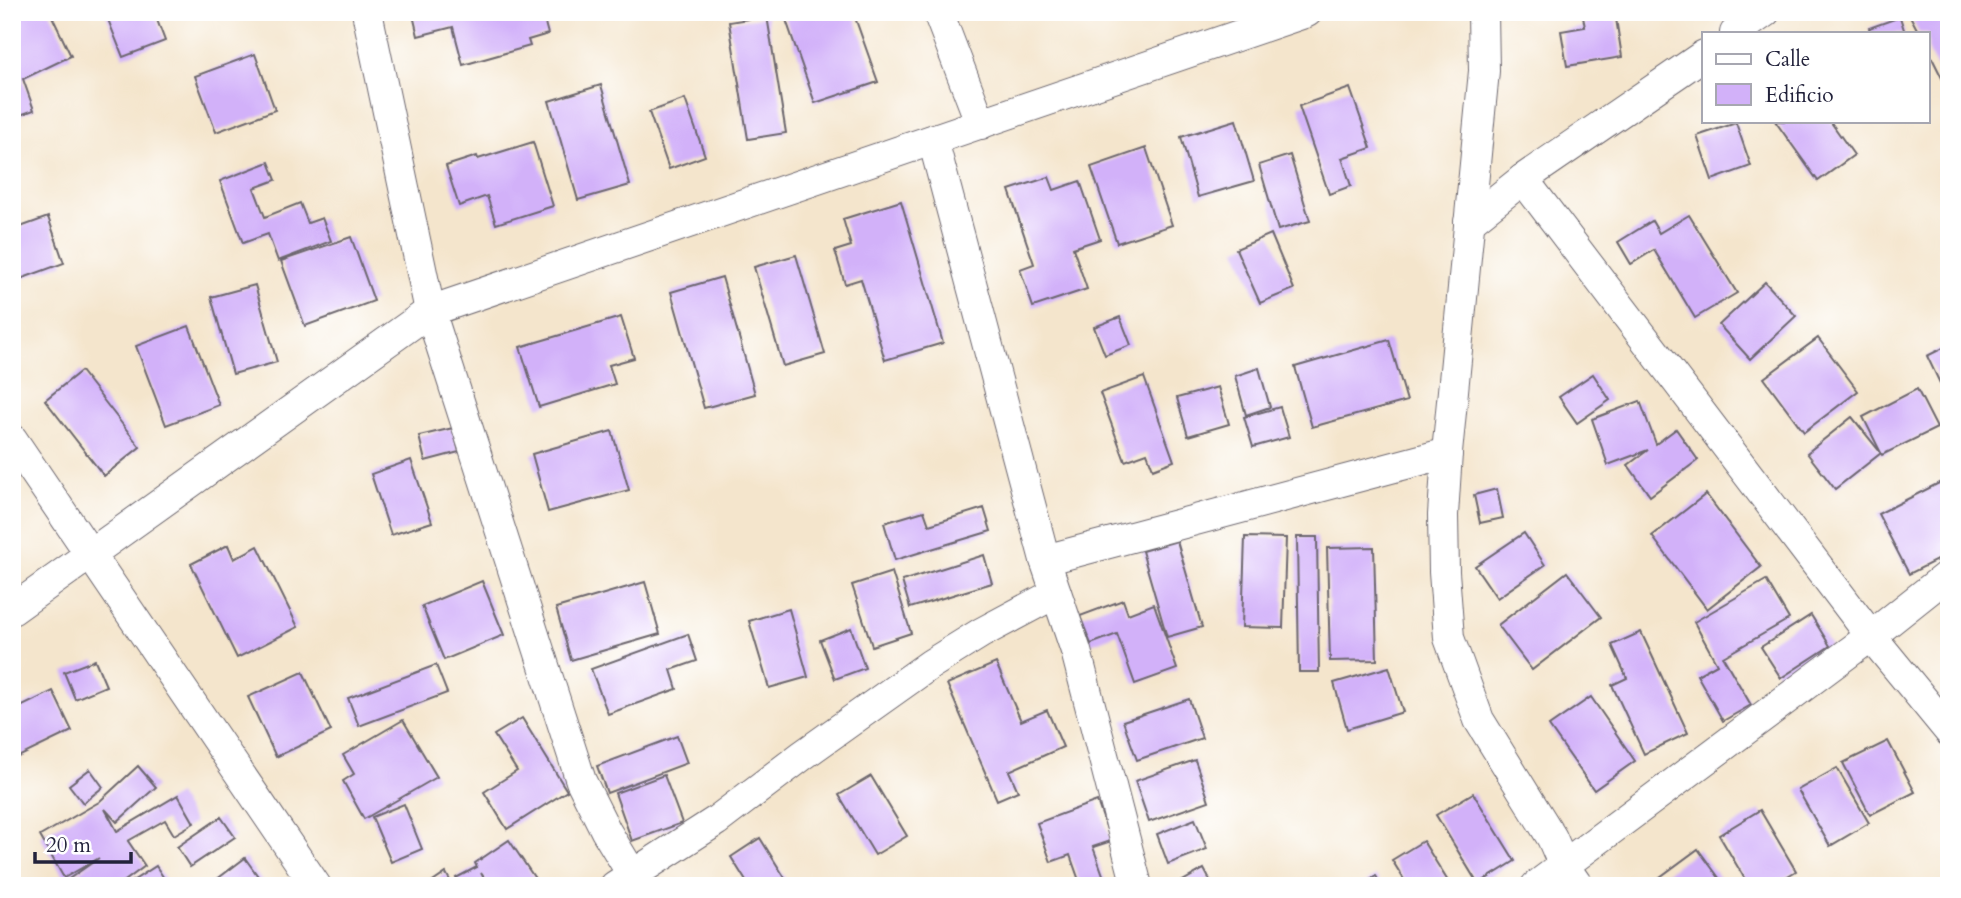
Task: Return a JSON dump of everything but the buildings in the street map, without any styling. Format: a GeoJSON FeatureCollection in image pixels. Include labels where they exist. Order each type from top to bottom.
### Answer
{"type":"FeatureCollection","features":[{"type":"Feature","properties":{"kind":"street"},"geometry":{"type":"LineString","coordinates":[[367,12],[430,311],[581,781],[606,831],[623,880],[716,821],[931,664],[981,633],[1056,593]]}},
{"type":"Feature","properties":{"kind":"street"},"geometry":{"type":"LineString","coordinates":[[938,12],[981,124]]}},
{"type":"Feature","properties":{"kind":"street"},"geometry":{"type":"LineString","coordinates":[[12,610],[430,311],[1307,12]]}},
{"type":"Feature","properties":{"kind":"street"},"geometry":{"type":"LineString","coordinates":[[1483,12],[1484,71],[1447,453],[1444,561],[1449,638],[1479,720],[1552,838],[1571,876]]}},
{"type":"Feature","properties":{"kind":"street"},"geometry":{"type":"LineString","coordinates":[[1736,32],[1765,12]]}},
{"type":"Feature","properties":{"kind":"street"},"geometry":{"type":"LineString","coordinates":[[1469,222],[1523,179],[1702,56]]}},
{"type":"Feature","properties":{"kind":"street"},"geometry":{"type":"LineString","coordinates":[[933,141],[1045,560],[1076,652],[1137,886]]}},
{"type":"Feature","properties":{"kind":"street"},"geometry":{"type":"LineString","coordinates":[[1523,179],[1871,636],[1949,731]]}},
{"type":"Feature","properties":{"kind":"street"},"geometry":{"type":"LineString","coordinates":[[12,439],[316,886]]}},
{"type":"Feature","properties":{"kind":"street"},"geometry":{"type":"LineString","coordinates":[[1045,560],[1447,453]]}},
{"type":"Feature","properties":{"kind":"street"},"geometry":{"type":"LineString","coordinates":[[1536,886],[1571,876],[1949,574]]}}]}
